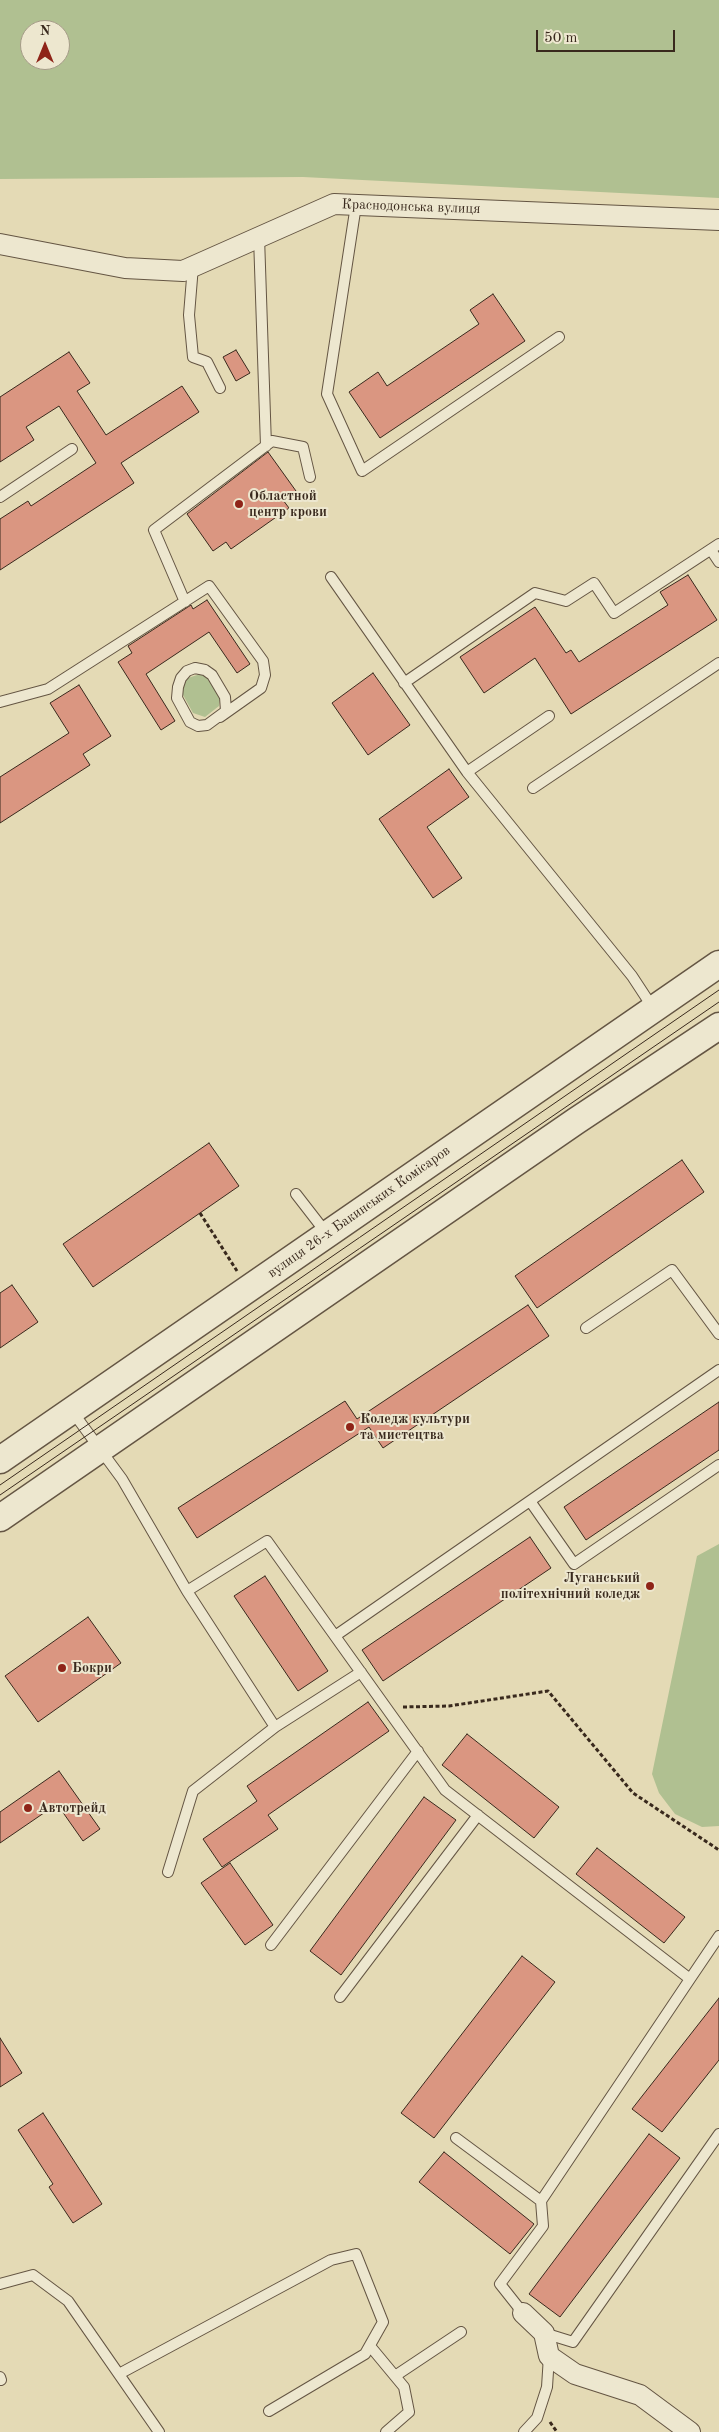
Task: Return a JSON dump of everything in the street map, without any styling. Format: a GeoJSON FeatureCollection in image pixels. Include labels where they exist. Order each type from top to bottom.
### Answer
{"type":"FeatureCollection","features":[{"type":"Feature","properties":{"kind":"street","name":"Краснодонська вулиця"},"geometry":{"type":"LineString","coordinates":[[0,244],[125,268],[183,271],[334,204],[719,220]]}},
{"type":"Feature","properties":{"kind":"street","name":"вулиця 26-х Бакинських Комісаров"},"geometry":{"type":"LineString","coordinates":[[0,1460],[719,964]]}},
{"type":"Feature","properties":{"kind":"street"},"geometry":{"type":"LineString","coordinates":[[0,1518],[576,1120],[719,1026]]}},
{"type":"Feature","properties":{"kind":"street"},"geometry":{"type":"LineString","coordinates":[[523,2312],[544,2333],[550,2356],[575,2374],[640,2395],[690,2432]]}},
{"type":"Feature","properties":{"kind":"lane"},"geometry":{"type":"LineString","coordinates":[[356,205],[327,394],[362,471],[558,337]]}},
{"type":"Feature","properties":{"kind":"lane"},"geometry":{"type":"LineString","coordinates":[[259,237],[266,446]]}},
{"type":"Feature","properties":{"kind":"lane"},"geometry":{"type":"LineString","coordinates":[[193,266],[189,315],[193,357],[207,362],[220,388]]}},
{"type":"Feature","properties":{"kind":"lane"},"geometry":{"type":"LineString","coordinates":[[185,602],[154,530],[272,441],[302,447],[310,477]]}},
{"type":"Feature","properties":{"kind":"lane"},"geometry":{"type":"LineString","coordinates":[[0,497],[72,449]]}},
{"type":"Feature","properties":{"kind":"lane"},"geometry":{"type":"LineString","coordinates":[[404,683],[535,593],[566,601],[594,583],[614,613],[715,547],[719,562]]}},
{"type":"Feature","properties":{"kind":"lane"},"geometry":{"type":"LineString","coordinates":[[331,577],[467,772],[632,976],[653,1008]]}},
{"type":"Feature","properties":{"kind":"lane"},"geometry":{"type":"LineString","coordinates":[[0,702],[48,689],[210,586],[263,662],[265,675],[261,688],[208,725],[198,726],[190,722],[178,698],[178,688],[187,671],[195,668],[205,670],[212,675],[223,690],[226,703],[226,711],[220,716]]}},
{"type":"Feature","properties":{"kind":"lane"},"geometry":{"type":"LineString","coordinates":[[534,788],[719,663]]}},
{"type":"Feature","properties":{"kind":"lane"},"geometry":{"type":"LineString","coordinates":[[467,772],[549,716]]}},
{"type":"Feature","properties":{"kind":"lane"},"geometry":{"type":"LineString","coordinates":[[296,1194],[327,1234]]}},
{"type":"Feature","properties":{"kind":"lane"},"geometry":{"type":"LineString","coordinates":[[586,1328],[672,1270],[719,1334]]}},
{"type":"Feature","properties":{"kind":"lane"},"geometry":{"type":"LineString","coordinates":[[335,1636],[719,1370]]}},
{"type":"Feature","properties":{"kind":"lane"},"geometry":{"type":"LineString","coordinates":[[72,1410],[122,1479],[187,1591],[276,1727]]}},
{"type":"Feature","properties":{"kind":"lane"},"geometry":{"type":"LineString","coordinates":[[530,1501],[574,1564],[719,1465]]}},
{"type":"Feature","properties":{"kind":"lane"},"geometry":{"type":"LineString","coordinates":[[187,1591],[267,1541],[445,1790],[690,1979]]}},
{"type":"Feature","properties":{"kind":"lane"},"geometry":{"type":"LineString","coordinates":[[168,1872],[193,1791],[276,1727],[361,1672]]}},
{"type":"Feature","properties":{"kind":"lane"},"geometry":{"type":"LineString","coordinates":[[271,1945],[418,1751]]}},
{"type":"Feature","properties":{"kind":"lane"},"geometry":{"type":"LineString","coordinates":[[340,1997],[478,1815]]}},
{"type":"Feature","properties":{"kind":"lane"},"geometry":{"type":"LineString","coordinates":[[523,2312],[500,2284],[543,2226],[541,2200],[719,1936]]}},
{"type":"Feature","properties":{"kind":"lane"},"geometry":{"type":"LineString","coordinates":[[544,2333],[573,2342],[719,2134]]}},
{"type":"Feature","properties":{"kind":"lane"},"geometry":{"type":"LineString","coordinates":[[456,2138],[541,2200]]}},
{"type":"Feature","properties":{"kind":"lane"},"geometry":{"type":"LineString","coordinates":[[119,2374],[331,2260],[356,2254],[384,2322],[365,2354],[269,2411]]}},
{"type":"Feature","properties":{"kind":"lane"},"geometry":{"type":"LineString","coordinates":[[0,2284],[33,2275],[68,2301],[159,2432]]}},
{"type":"Feature","properties":{"kind":"lane"},"geometry":{"type":"LineString","coordinates":[[395,2376],[461,2332]]}},
{"type":"Feature","properties":{"kind":"lane"},"geometry":{"type":"LineString","coordinates":[[370,2346],[404,2387],[409,2412],[389,2431]]}},
{"type":"Feature","properties":{"kind":"lane"},"geometry":{"type":"LineString","coordinates":[[524,2432],[537,2418],[547,2387],[550,2356]]}},
{"type":"Feature","properties":{"kind":"path"},"geometry":{"type":"LineString","coordinates":[[200,1213],[248,1289]]}},
{"type":"Feature","properties":{"kind":"path"},"geometry":{"type":"LineString","coordinates":[[387,1708],[449,1706],[548,1691],[633,1793],[719,1850]]}},
{"type":"Feature","properties":{"kind":"green space"},"geometry":{"type":"Polygon","coordinates":[[[0,0],[719,0],[719,198],[303,177],[0,179],[0,0]]]}},
{"type":"Feature","properties":{"kind":"green space"},"geometry":{"type":"Polygon","coordinates":[[[200,674],[212,683],[220,695],[219,706],[205,717],[193,713],[182,693],[183,686],[188,678],[200,674]]]}},
{"type":"Feature","properties":{"kind":"green space"},"geometry":{"type":"Polygon","coordinates":[[[719,1544],[719,1826],[702,1827],[675,1814],[659,1793],[652,1774],[697,1556],[719,1544]]]}},
{"type":"Feature","properties":{"kind":"building"},"geometry":{"type":"Polygon","coordinates":[[[493,294],[525,341],[380,438],[349,392],[378,372],[387,386],[479,324],[470,310],[493,294]]]}},
{"type":"Feature","properties":{"kind":"building"},"geometry":{"type":"Polygon","coordinates":[[[236,350],[250,373],[236,381],[223,357],[236,350]]]}},
{"type":"Feature","properties":{"kind":"building"},"geometry":{"type":"Polygon","coordinates":[[[69,352],[90,383],[77,391],[106,435],[182,386],[199,412],[121,463],[134,483],[0,570],[0,519],[28,501],[31,506],[96,463],[59,406],[26,427],[34,440],[0,462],[0,397],[69,352]]]}},
{"type":"Feature","properties":{"kind":"building","name":"Областной центр крови"},"geometry":{"type":"Polygon","coordinates":[[[268,452],[296,491],[283,500],[289,508],[231,549],[226,542],[213,551],[187,514],[268,452]]]}},
{"type":"Feature","properties":{"kind":"building"},"geometry":{"type":"Polygon","coordinates":[[[688,575],[717,620],[571,714],[535,658],[484,693],[460,657],[535,607],[566,653],[571,650],[579,662],[668,605],[660,592],[688,575]]]}},
{"type":"Feature","properties":{"kind":"building"},"geometry":{"type":"Polygon","coordinates":[[[207,600],[250,664],[237,673],[209,632],[146,674],[175,721],[161,730],[118,662],[132,653],[128,646],[191,605],[193,609],[207,600]]]}},
{"type":"Feature","properties":{"kind":"building"},"geometry":{"type":"Polygon","coordinates":[[[373,673],[410,725],[368,755],[332,703],[373,673]]]}},
{"type":"Feature","properties":{"kind":"building"},"geometry":{"type":"Polygon","coordinates":[[[79,685],[111,736],[83,754],[90,765],[0,823],[0,777],[69,733],[50,703],[79,685]]]}},
{"type":"Feature","properties":{"kind":"building"},"geometry":{"type":"Polygon","coordinates":[[[449,769],[469,797],[427,827],[462,878],[433,898],[379,819],[449,769]]]}},
{"type":"Feature","properties":{"kind":"building"},"geometry":{"type":"Polygon","coordinates":[[[209,1143],[239,1186],[93,1287],[63,1244],[209,1143]]]}},
{"type":"Feature","properties":{"kind":"building"},"geometry":{"type":"Polygon","coordinates":[[[682,1160],[704,1192],[537,1308],[515,1276],[682,1160]]]}},
{"type":"Feature","properties":{"kind":"building"},"geometry":{"type":"Polygon","coordinates":[[[12,1285],[38,1322],[0,1348],[0,1293],[12,1285]]]}},
{"type":"Feature","properties":{"kind":"building"},"geometry":{"type":"Polygon","coordinates":[[[528,1305],[549,1336],[383,1448],[369,1427],[197,1538],[178,1508],[345,1401],[357,1419],[528,1305]]]}},
{"type":"Feature","properties":{"kind":"building"},"geometry":{"type":"Polygon","coordinates":[[[719,1402],[719,1450],[586,1540],[564,1507],[719,1402]]]}},
{"type":"Feature","properties":{"kind":"building"},"geometry":{"type":"Polygon","coordinates":[[[530,1537],[551,1568],[383,1681],[362,1650],[530,1537]]]}},
{"type":"Feature","properties":{"kind":"building"},"geometry":{"type":"Polygon","coordinates":[[[265,1576],[328,1671],[298,1691],[234,1596],[265,1576]]]}},
{"type":"Feature","properties":{"kind":"building"},"geometry":{"type":"Polygon","coordinates":[[[88,1617],[121,1663],[38,1722],[5,1676],[88,1617]]]}},
{"type":"Feature","properties":{"kind":"building"},"geometry":{"type":"Polygon","coordinates":[[[368,1702],[389,1731],[268,1815],[278,1829],[222,1867],[203,1839],[257,1801],[247,1786],[368,1702]]]}},
{"type":"Feature","properties":{"kind":"building"},"geometry":{"type":"Polygon","coordinates":[[[467,1734],[559,1807],[534,1838],[442,1765],[467,1734]]]}},
{"type":"Feature","properties":{"kind":"building","name":"Автотрейд"},"geometry":{"type":"Polygon","coordinates":[[[59,1771],[100,1829],[83,1841],[57,1804],[0,1843],[0,1812],[59,1771]]]}},
{"type":"Feature","properties":{"kind":"building"},"geometry":{"type":"Polygon","coordinates":[[[424,1797],[456,1820],[341,1975],[310,1951],[424,1797]]]}},
{"type":"Feature","properties":{"kind":"building"},"geometry":{"type":"Polygon","coordinates":[[[597,1848],[685,1917],[664,1943],[576,1874],[597,1848]]]}},
{"type":"Feature","properties":{"kind":"building"},"geometry":{"type":"Polygon","coordinates":[[[230,1863],[273,1925],[245,1945],[201,1883],[230,1863]]]}},
{"type":"Feature","properties":{"kind":"building"},"geometry":{"type":"Polygon","coordinates":[[[522,1956],[555,1982],[434,2138],[401,2113],[522,1956]]]}},
{"type":"Feature","properties":{"kind":"building"},"geometry":{"type":"Polygon","coordinates":[[[719,1998],[719,2060],[662,2132],[632,2109],[719,1998]]]}},
{"type":"Feature","properties":{"kind":"building"},"geometry":{"type":"Polygon","coordinates":[[[0,2038],[22,2073],[0,2087],[0,2038]]]}},
{"type":"Feature","properties":{"kind":"building"},"geometry":{"type":"Polygon","coordinates":[[[43,2113],[102,2204],[73,2223],[49,2187],[53,2184],[18,2130],[43,2113]]]}},
{"type":"Feature","properties":{"kind":"building"},"geometry":{"type":"Polygon","coordinates":[[[649,2134],[680,2158],[560,2317],[529,2294],[649,2134]]]}},
{"type":"Feature","properties":{"kind":"building"},"geometry":{"type":"Polygon","coordinates":[[[444,2152],[534,2224],[510,2254],[419,2182],[444,2152]]]}},
{"type":"Feature","properties":{"kind":"tram line"},"geometry":{"type":"LineString","coordinates":[[0,1485],[719,990]]}},
{"type":"Feature","properties":{"kind":"tram line"},"geometry":{"type":"LineString","coordinates":[[0,1495],[719,1002]]}},
{"type":"Feature","properties":{"kind":"place","name":"Областной центр крови"},"geometry":{"type":"Point","coordinates":[239,504]}},
{"type":"Feature","properties":{"kind":"place","name":"Коледж культури та мистецтва"},"geometry":{"type":"Point","coordinates":[350,1427]}},
{"type":"Feature","properties":{"kind":"place","name":"Луганський політехнічний коледж"},"geometry":{"type":"Point","coordinates":[650,1586]}},
{"type":"Feature","properties":{"kind":"place","name":"Бокри"},"geometry":{"type":"Point","coordinates":[62,1668]}},
{"type":"Feature","properties":{"kind":"place","name":"Автотрейд"},"geometry":{"type":"Point","coordinates":[28,1808]}}]}
